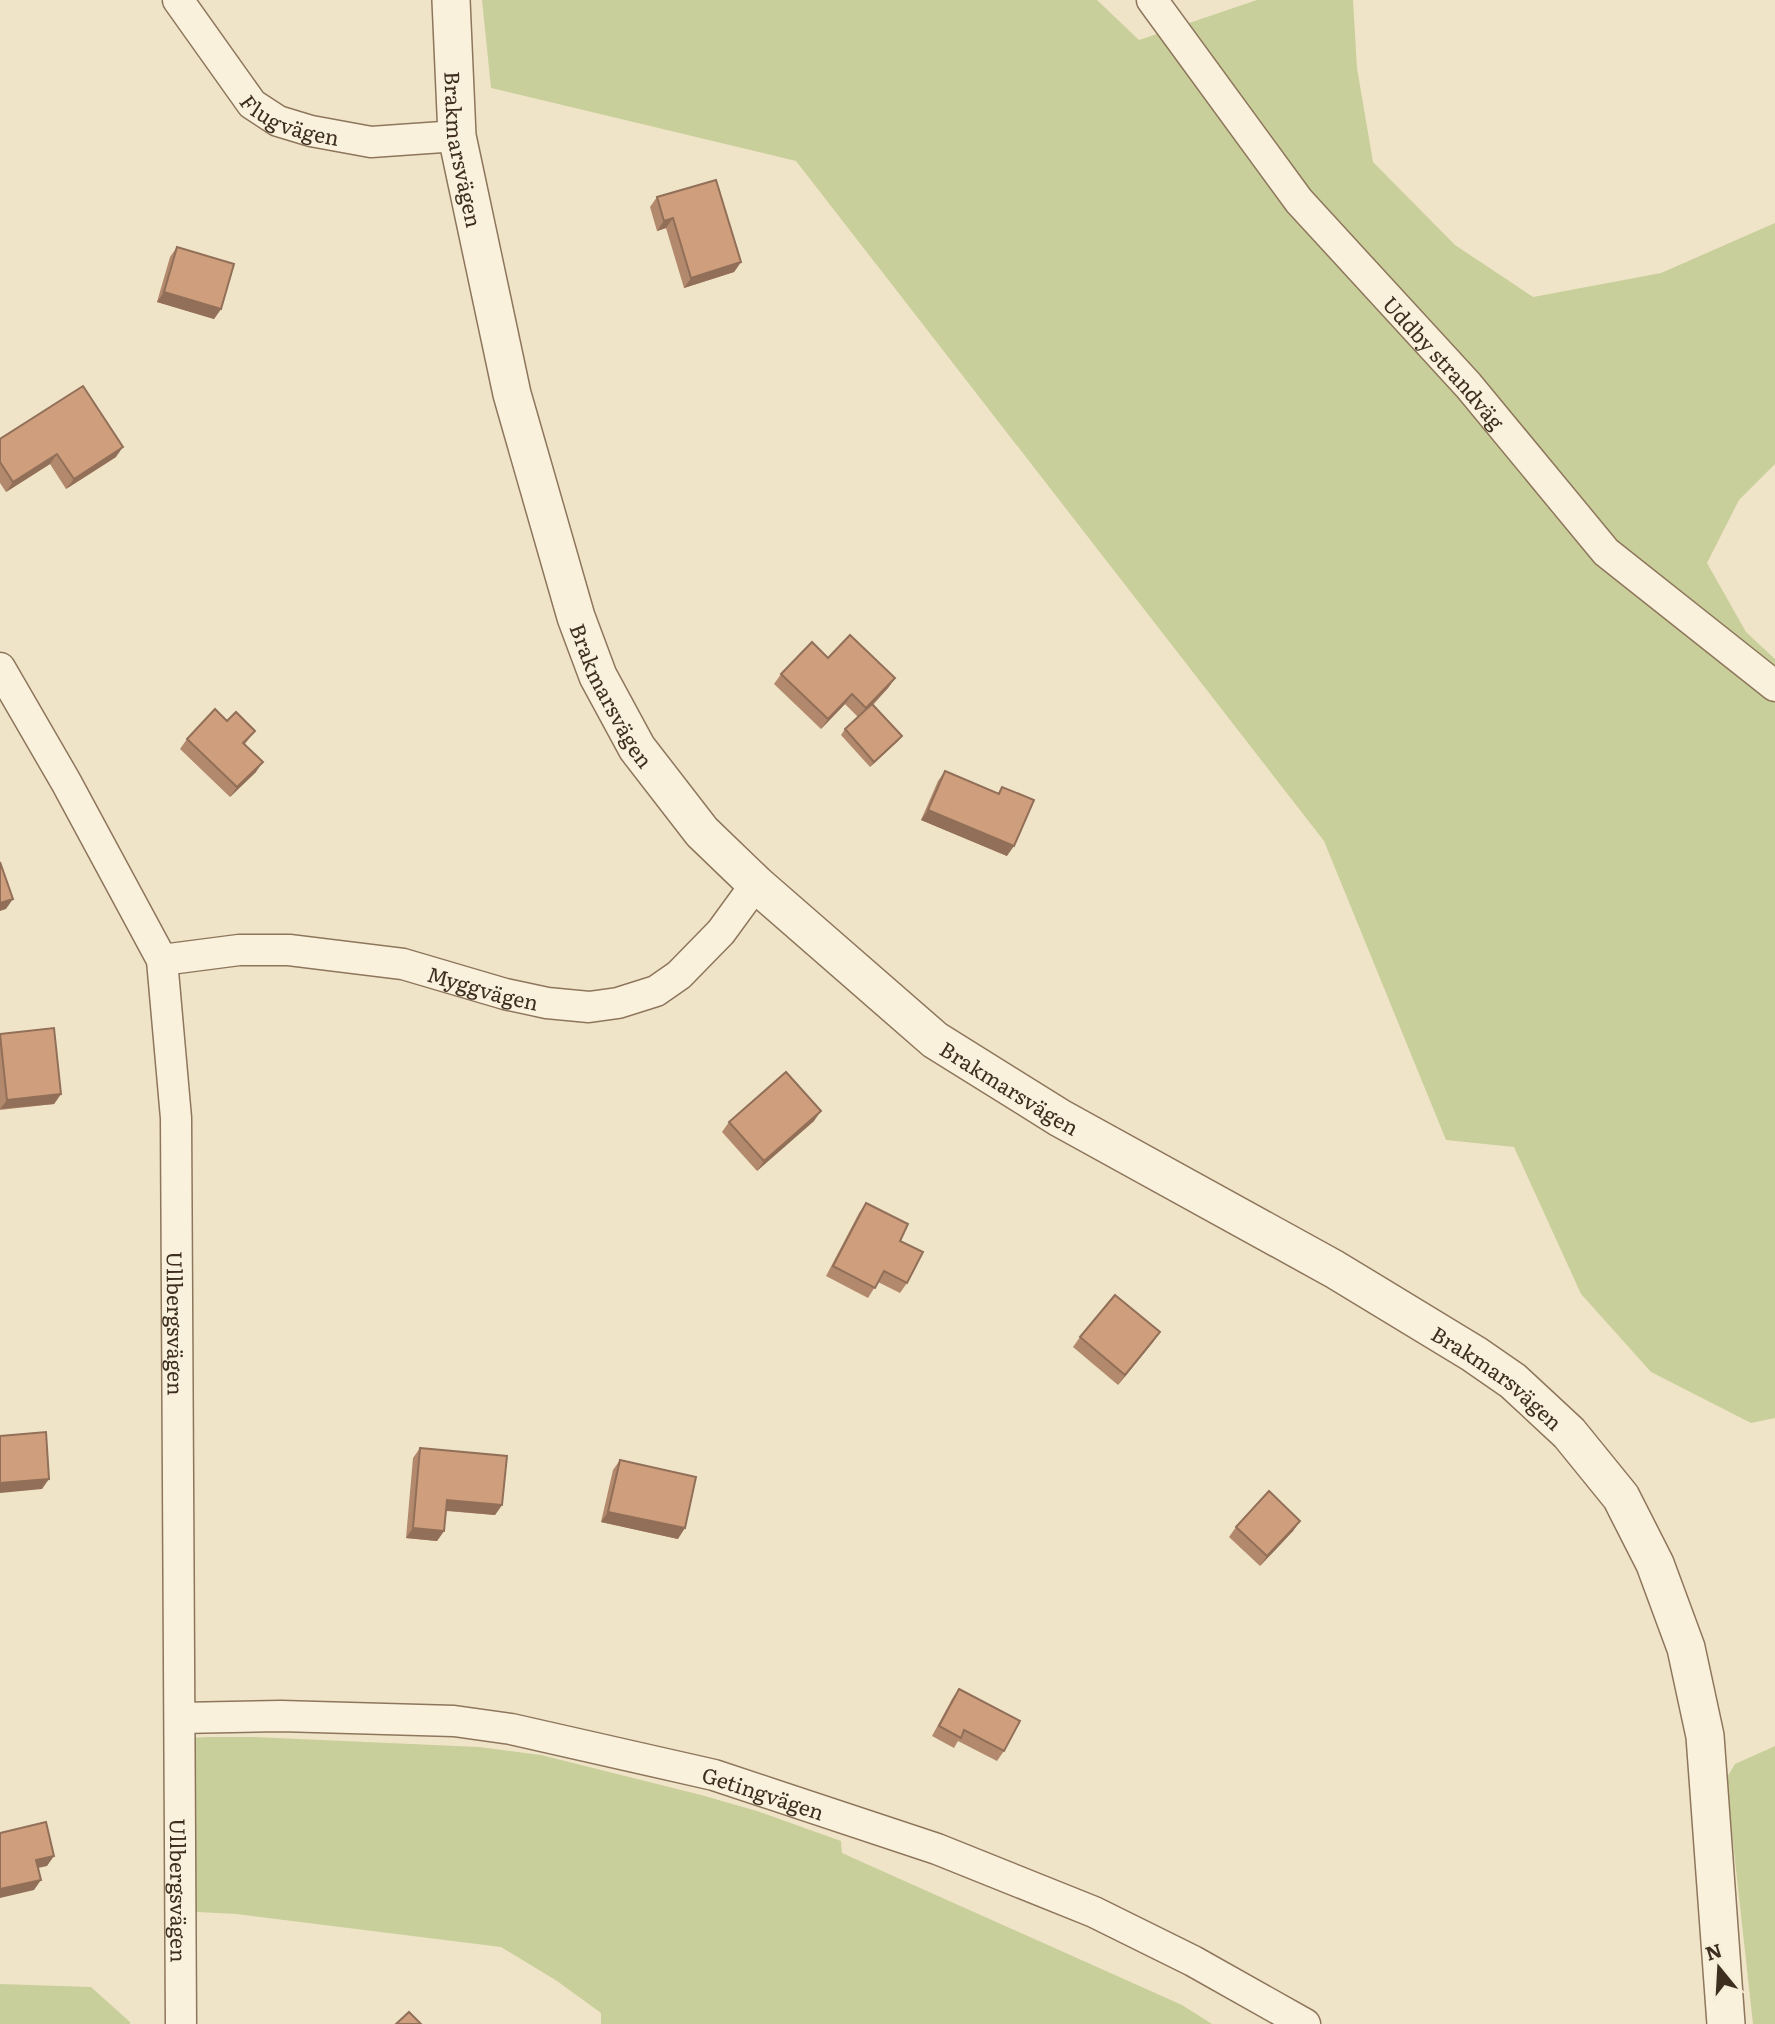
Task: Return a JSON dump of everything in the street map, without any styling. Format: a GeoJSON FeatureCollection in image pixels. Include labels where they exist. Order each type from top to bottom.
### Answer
{"type":"FeatureCollection","features":[{"type":"Feature","properties":{"kind":"street","name":"Flugvägen"},"geometry":{"type":"LineString","coordinates":[[178,0],[252,104],[278,121],[311,131],[371,142],[457,136]]}},
{"type":"Feature","properties":{"kind":"street","name":"Brakmarsvägen"},"geometry":{"type":"LineString","coordinates":[[451,0],[457,136],[512,394],[576,617],[598,677],[636,748],[702,832],[756,884],[935,1040],[1060,1118],[1334,1269],[1474,1354],[1513,1381],[1569,1433],[1621,1497],[1655,1563],[1686,1648],[1705,1736],[1726,2024]]}},
{"type":"Feature","properties":{"kind":"street","name":"Uddby strandväg"},"geometry":{"type":"LineString","coordinates":[[1152,0],[1299,201],[1468,385],[1606,552],[1775,686]]}},
{"type":"Feature","properties":{"kind":"street","name":"Ullbergsvägen"},"geometry":{"type":"LineString","coordinates":[[0,668],[66,782],[162,960],[176,1118],[181,2024]]}},
{"type":"Feature","properties":{"kind":"street","name":"Myggvägen"},"geometry":{"type":"LineString","coordinates":[[162,960],[239,950],[289,950],[403,964],[505,994],[547,1003],[589,1007],[618,1003],[656,991],[679,975],[721,932],[756,884]]}},
{"type":"Feature","properties":{"kind":"street","name":"Getingvägen"},"geometry":{"type":"LineString","coordinates":[[180,1718],[281,1716],[454,1721],[511,1729],[714,1775],[937,1849],[1094,1912],[1193,1961],[1305,2024]]}},
{"type":"Feature","properties":{"kind":"green space"},"geometry":{"type":"Polygon","coordinates":[[[482,0],[1097,0],[1139,40],[1257,0],[1353,0],[1357,68],[1373,162],[1455,245],[1533,297],[1661,273],[1775,223],[1775,464],[1739,500],[1707,563],[1746,632],[1775,659],[1775,1418],[1751,1423],[1651,1372],[1581,1294],[1514,1147],[1446,1140],[1324,841],[796,161],[491,88],[482,0]]]}},
{"type":"Feature","properties":{"kind":"green space"},"geometry":{"type":"Polygon","coordinates":[[[189,1738],[479,1747],[541,1755],[701,1795],[757,1811],[841,1841],[842,1853],[1182,2005],[1212,2024],[601,2024],[601,2013],[557,1981],[501,1947],[236,1914],[178,1911],[189,1738]]]}},
{"type":"Feature","properties":{"kind":"green space"},"geometry":{"type":"Polygon","coordinates":[[[1775,1746],[1775,2024],[1753,2024],[1726,1779],[1735,1764],[1775,1746]]]}},
{"type":"Feature","properties":{"kind":"green space"},"geometry":{"type":"Polygon","coordinates":[[[0,1984],[91,1987],[130,2024],[0,2024],[0,1984]]]}},
{"type":"Feature","properties":{"kind":"building"},"geometry":{"type":"Polygon","coordinates":[[[716,180],[741,262],[691,278],[673,218],[664,221],[657,197],[716,180]]]}},
{"type":"Feature","properties":{"kind":"building"},"geometry":{"type":"Polygon","coordinates":[[[177,247],[234,264],[221,309],[164,292],[177,247]]]}},
{"type":"Feature","properties":{"kind":"building"},"geometry":{"type":"Polygon","coordinates":[[[83,386],[123,447],[74,479],[57,454],[13,482],[0,462],[0,439],[83,386]]]}},
{"type":"Feature","properties":{"kind":"building"},"geometry":{"type":"Polygon","coordinates":[[[850,635],[895,678],[866,708],[852,694],[828,719],[781,674],[812,642],[828,658],[850,635]]]}},
{"type":"Feature","properties":{"kind":"building"},"geometry":{"type":"Polygon","coordinates":[[[872,704],[902,736],[874,762],[845,729],[872,704]]]}},
{"type":"Feature","properties":{"kind":"building"},"geometry":{"type":"Polygon","coordinates":[[[215,709],[227,721],[236,712],[255,731],[243,743],[263,762],[237,787],[187,739],[215,709]]]}},
{"type":"Feature","properties":{"kind":"building"},"geometry":{"type":"Polygon","coordinates":[[[945,771],[999,794],[1002,787],[1034,800],[1014,846],[928,810],[945,771]]]}},
{"type":"Feature","properties":{"kind":"building"},"geometry":{"type":"Polygon","coordinates":[[[0,862],[13,899],[0,903],[0,862]]]}},
{"type":"Feature","properties":{"kind":"building"},"geometry":{"type":"Polygon","coordinates":[[[54,1028],[61,1094],[7,1100],[0,1034],[54,1028]]]}},
{"type":"Feature","properties":{"kind":"building"},"geometry":{"type":"Polygon","coordinates":[[[786,1072],[821,1111],[764,1161],[729,1122],[786,1072]]]}},
{"type":"Feature","properties":{"kind":"building"},"geometry":{"type":"Polygon","coordinates":[[[866,1203],[908,1224],[900,1241],[923,1252],[907,1283],[884,1271],[875,1288],[833,1266],[866,1203]]]}},
{"type":"Feature","properties":{"kind":"building"},"geometry":{"type":"Polygon","coordinates":[[[1115,1295],[1160,1332],[1125,1375],[1080,1337],[1115,1295]]]}},
{"type":"Feature","properties":{"kind":"building"},"geometry":{"type":"Polygon","coordinates":[[[46,1432],[49,1479],[0,1483],[0,1436],[46,1432]]]}},
{"type":"Feature","properties":{"kind":"building"},"geometry":{"type":"Polygon","coordinates":[[[420,1448],[507,1456],[502,1505],[447,1500],[444,1531],[413,1528],[420,1448]]]}},
{"type":"Feature","properties":{"kind":"building"},"geometry":{"type":"Polygon","coordinates":[[[620,1460],[696,1477],[685,1528],[608,1512],[620,1460]]]}},
{"type":"Feature","properties":{"kind":"building"},"geometry":{"type":"Polygon","coordinates":[[[1269,1491],[1300,1521],[1267,1556],[1236,1527],[1269,1491]]]}},
{"type":"Feature","properties":{"kind":"building"},"geometry":{"type":"Polygon","coordinates":[[[959,1689],[1020,1721],[1004,1751],[964,1730],[961,1738],[939,1726],[959,1689]]]}},
{"type":"Feature","properties":{"kind":"building"},"geometry":{"type":"Polygon","coordinates":[[[46,1822],[54,1856],[36,1860],[41,1880],[0,1889],[0,1833],[46,1822]]]}},
{"type":"Feature","properties":{"kind":"building"},"geometry":{"type":"Polygon","coordinates":[[[409,2012],[421,2024],[396,2024],[409,2012]]]}}]}
